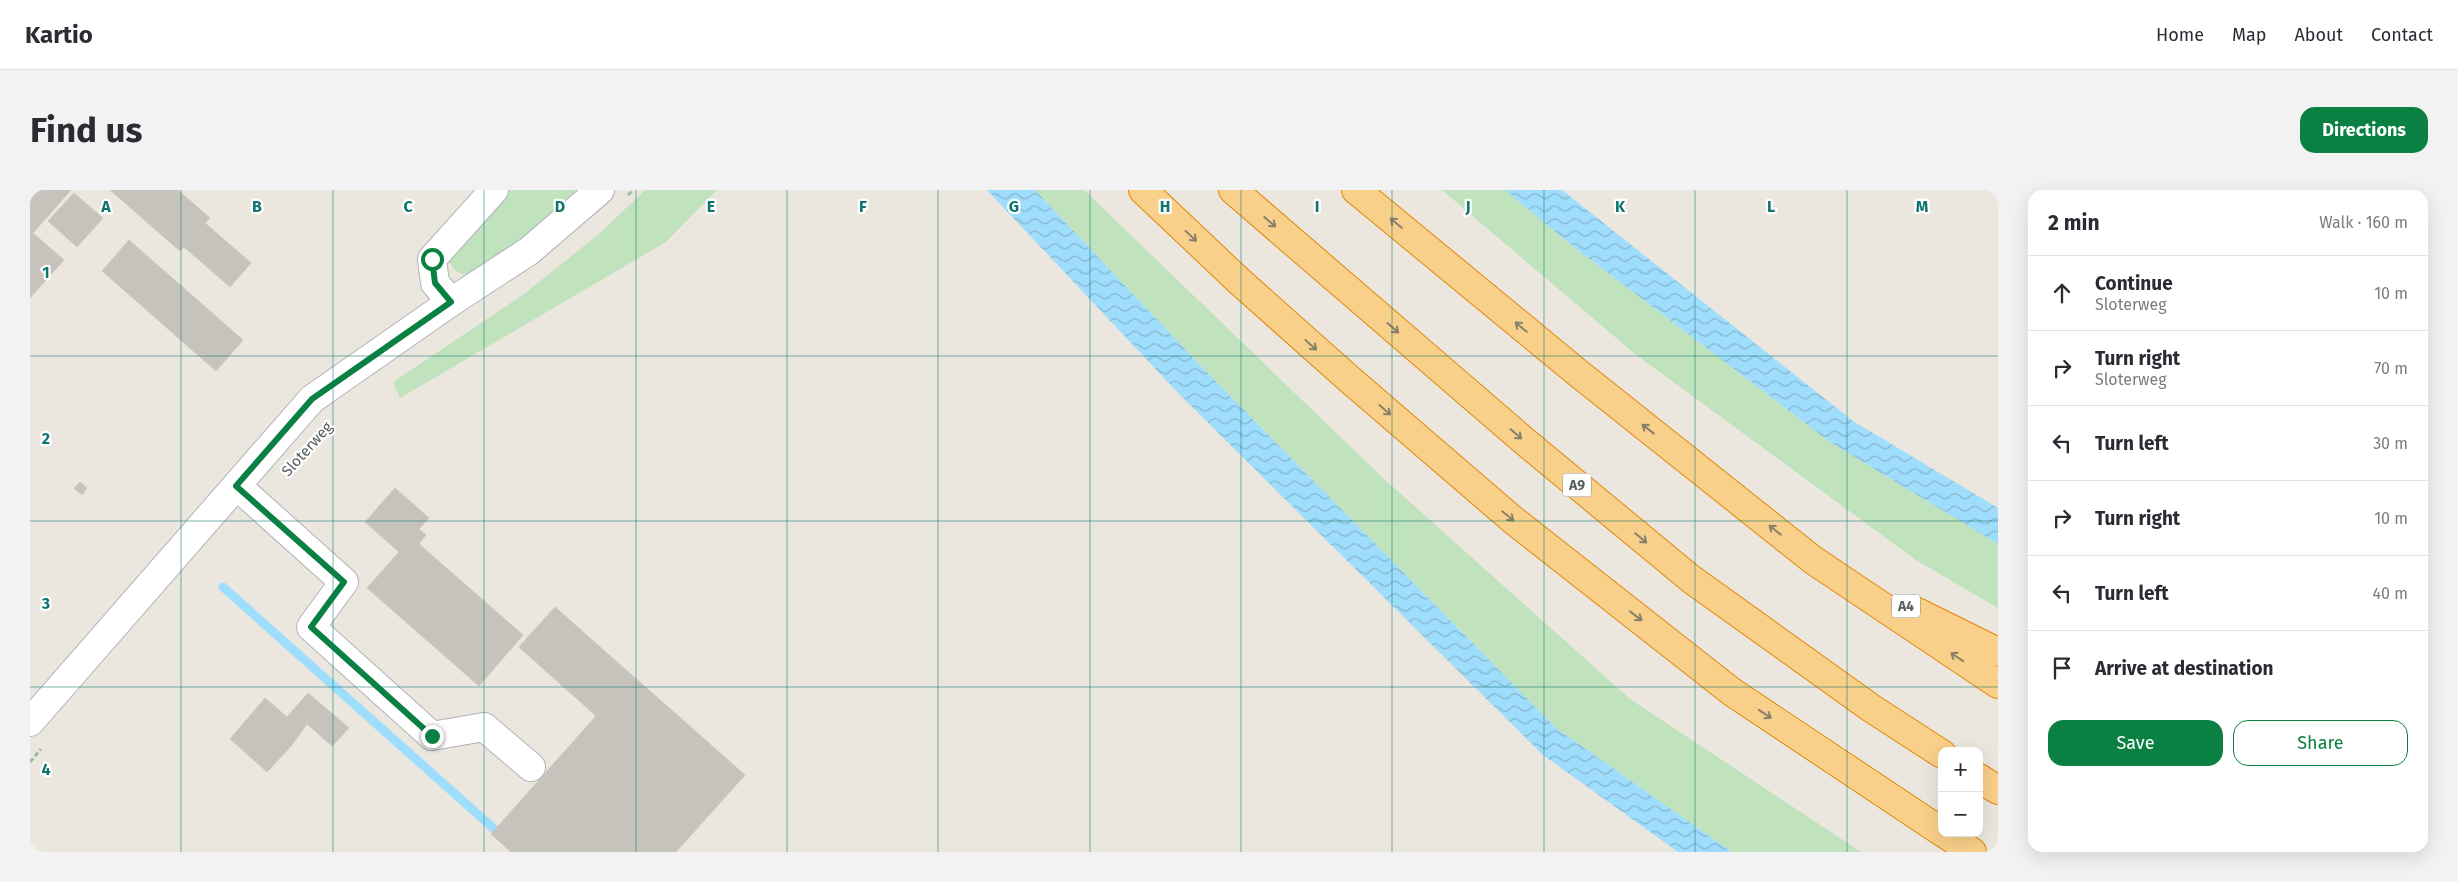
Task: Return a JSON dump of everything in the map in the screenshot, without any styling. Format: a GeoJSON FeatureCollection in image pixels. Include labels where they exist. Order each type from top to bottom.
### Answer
{"type":"FeatureCollection","features":[{"type":"Feature","properties":{"kind":"highway"},"geometry":{"type":"LineString","coordinates":[[1143,190],[1326,359],[1513,520],[1732,692],[1938,829]]}},
{"type":"Feature","properties":{"kind":"highway","name":"A9"},"geometry":{"type":"LineString","coordinates":[[1233,190],[1523,440],[1691,579],[1871,708],[1938,751]]}},
{"type":"Feature","properties":{"kind":"highway"},"geometry":{"type":"LineString","coordinates":[[1356,190],[1578,373],[1813,560],[1998,684]]}},
{"type":"Feature","properties":{"kind":"highway","name":"A4"},"geometry":{"type":"LineString","coordinates":[[1813,560],[1998,652]]}},
{"type":"Feature","properties":{"kind":"highway"},"geometry":{"type":"LineString","coordinates":[[1983,781],[1998,790]]}},
{"type":"Feature","properties":{"kind":"highway"},"geometry":{"type":"LineString","coordinates":[[1950,837],[1972,852]]}},
{"type":"Feature","properties":{"kind":"street"},"geometry":{"type":"LineString","coordinates":[[451,302],[435,283],[432,259],[494,190]]}},
{"type":"Feature","properties":{"kind":"street","name":"Sloterweg"},"geometry":{"type":"LineString","coordinates":[[30,722],[312,399],[451,302],[529,251],[600,190]]}},
{"type":"Feature","properties":{"kind":"street"},"geometry":{"type":"LineString","coordinates":[[236,486],[344,582],[311,627],[432,736],[484,727],[531,768]]}},
{"type":"Feature","properties":{"kind":"path"},"geometry":{"type":"LineString","coordinates":[[626,196],[633,190]]}},
{"type":"Feature","properties":{"kind":"path"},"geometry":{"type":"LineString","coordinates":[[30,762],[43,747]]}},
{"type":"Feature","properties":{"kind":"green space"},"geometry":{"type":"Polygon","coordinates":[[[506,190],[583,190],[502,256],[469,278],[455,270],[448,261],[506,190]]]}},
{"type":"Feature","properties":{"kind":"green space"},"geometry":{"type":"Polygon","coordinates":[[[645,190],[717,190],[666,242],[400,398],[393,382],[524,294],[599,234],[645,190]]]}},
{"type":"Feature","properties":{"kind":"green space"},"geometry":{"type":"Polygon","coordinates":[[[1035,190],[1084,190],[1382,477],[1630,699],[1861,852],[1732,852],[1556,728],[1199,364],[1035,190]]]}},
{"type":"Feature","properties":{"kind":"green space"},"geometry":{"type":"Polygon","coordinates":[[[1442,190],[1505,190],[1575,248],[1830,442],[1998,544],[1998,608],[1916,560],[1635,354],[1442,190]]]}},
{"type":"Feature","properties":{"kind":"water"},"geometry":{"type":"Polygon","coordinates":[[[987,190],[1035,190],[1199,364],[1556,728],[1732,852],[1678,852],[1543,755],[1180,395],[987,190]]]}},
{"type":"Feature","properties":{"kind":"water"},"geometry":{"type":"Polygon","coordinates":[[[1505,190],[1562,190],[1853,421],[1998,508],[1998,544],[1830,442],[1575,248],[1505,190]]]}},
{"type":"Feature","properties":{"kind":"building"},"geometry":{"type":"Polygon","coordinates":[[[30,190],[71,190],[33,233],[64,260],[30,298],[30,190]]]}},
{"type":"Feature","properties":{"kind":"building"},"geometry":{"type":"Polygon","coordinates":[[[110,190],[178,190],[210,218],[205,223],[251,263],[230,287],[184,247],[180,251],[110,190]]]}},
{"type":"Feature","properties":{"kind":"building"},"geometry":{"type":"Polygon","coordinates":[[[74,193],[103,218],[77,247],[48,221],[74,193]]]}},
{"type":"Feature","properties":{"kind":"building"},"geometry":{"type":"Polygon","coordinates":[[[129,240],[243,340],[216,371],[102,271],[129,240]]]}},
{"type":"Feature","properties":{"kind":"building"},"geometry":{"type":"Polygon","coordinates":[[[80,482],[87,488],[82,495],[74,488],[80,482]]]}},
{"type":"Feature","properties":{"kind":"building"},"geometry":{"type":"Polygon","coordinates":[[[395,488],[429,518],[419,529],[426,535],[419,544],[523,635],[479,686],[367,588],[399,552],[365,522],[395,488]]]}},
{"type":"Feature","properties":{"kind":"building"},"geometry":{"type":"Polygon","coordinates":[[[555,607],[745,775],[676,852],[511,852],[491,834],[596,716],[519,647],[555,607]]]}},
{"type":"Feature","properties":{"kind":"building"},"geometry":{"type":"Polygon","coordinates":[[[308,693],[349,728],[332,746],[307,724],[291,746],[267,772],[230,739],[265,698],[287,717],[308,693]]]}},
{"type":"Feature","properties":{"kind":"waterway"},"geometry":{"type":"LineString","coordinates":[[223,587],[520,852]]}},
{"type":"Feature","properties":{"kind":"route"},"geometry":{"type":"LineString","coordinates":[[432,259],[435,283],[451,302],[312,399],[236,486],[344,582],[311,627],[432,736]]}}]}
